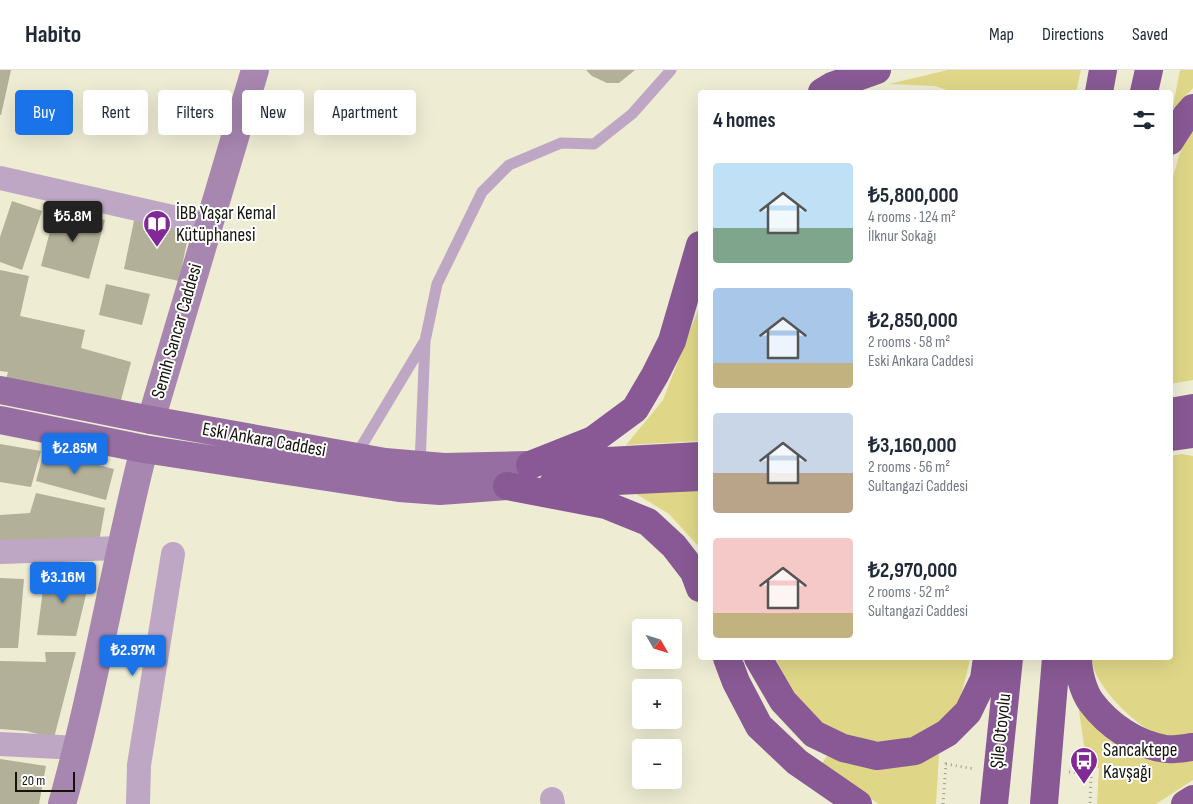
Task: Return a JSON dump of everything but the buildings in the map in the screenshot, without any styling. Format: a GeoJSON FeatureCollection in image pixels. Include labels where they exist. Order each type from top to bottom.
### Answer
{"type":"FeatureCollection","features":[{"type":"Feature","properties":{"kind":"highway"},"geometry":{"type":"LineString","coordinates":[[825,90],[877,70]]}},
{"type":"Feature","properties":{"kind":"highway"},"geometry":{"type":"LineString","coordinates":[[1098,90],[1103,70]]}},
{"type":"Feature","properties":{"kind":"highway"},"geometry":{"type":"LineString","coordinates":[[1144,90],[1149,70]]}},
{"type":"Feature","properties":{"kind":"highway"},"geometry":{"type":"LineString","coordinates":[[1173,136],[1193,108]]}},
{"type":"Feature","properties":{"kind":"highway"},"geometry":{"type":"LineString","coordinates":[[530,466],[592,440],[635,409],[672,341],[698,252]]}},
{"type":"Feature","properties":{"kind":"highway"},"geometry":{"type":"LineString","coordinates":[[1173,411],[1193,408]]}},
{"type":"Feature","properties":{"kind":"highway"},"geometry":{"type":"LineString","coordinates":[[530,466],[698,456]]}},
{"type":"Feature","properties":{"kind":"highway"},"geometry":{"type":"LineString","coordinates":[[507,486],[698,477]]}},
{"type":"Feature","properties":{"kind":"highway"},"geometry":{"type":"LineString","coordinates":[[507,486],[606,505],[648,522],[674,546],[694,572],[698,583]]}},
{"type":"Feature","properties":{"kind":"highway"},"geometry":{"type":"LineString","coordinates":[[727,660],[759,726],[797,762],[858,804]]}},
{"type":"Feature","properties":{"kind":"highway"},"geometry":{"type":"LineString","coordinates":[[759,660],[783,701],[814,734],[843,748],[877,756],[915,751],[947,733],[968,712],[984,679],[987,660]]}},
{"type":"Feature","properties":{"kind":"highway","name":"Şile Otoyolu"},"geometry":{"type":"LineString","coordinates":[[994,804],[1009,660]]}},
{"type":"Feature","properties":{"kind":"highway"},"geometry":{"type":"LineString","coordinates":[[1044,804],[1056,660]]}},
{"type":"Feature","properties":{"kind":"highway"},"geometry":{"type":"LineString","coordinates":[[1078,660],[1084,684],[1091,701],[1109,720],[1134,740],[1166,749],[1193,747]]}},
{"type":"Feature","properties":{"kind":"highway"},"geometry":{"type":"LineString","coordinates":[[1185,804],[1193,799]]}},
{"type":"Feature","properties":{"kind":"main road","name":"Semih Sancar Caddesi"},"geometry":{"type":"LineString","coordinates":[[151,420],[254,70]]}},
{"type":"Feature","properties":{"kind":"main road","name":"Eski Ankara Caddesi"},"geometry":{"type":"LineString","coordinates":[[0,390],[151,420],[385,462],[444,467],[530,466]]}},
{"type":"Feature","properties":{"kind":"main road","name":"Eski Ankara Caddesi"},"geometry":{"type":"LineString","coordinates":[[0,420],[144,449],[399,488],[440,491],[507,486]]}},
{"type":"Feature","properties":{"kind":"main road"},"geometry":{"type":"LineString","coordinates":[[62,804],[78,748],[120,548],[144,449]]}},
{"type":"Feature","properties":{"kind":"street"},"geometry":{"type":"LineString","coordinates":[[0,178],[208,225]]}},
{"type":"Feature","properties":{"kind":"street"},"geometry":{"type":"LineString","coordinates":[[0,552],[120,548]]}},
{"type":"Feature","properties":{"kind":"street"},"geometry":{"type":"LineString","coordinates":[[138,804],[139,766],[173,554]]}},
{"type":"Feature","properties":{"kind":"street"},"geometry":{"type":"LineString","coordinates":[[0,744],[78,748]]}},
{"type":"Feature","properties":{"kind":"lane"},"geometry":{"type":"LineString","coordinates":[[420,465],[425,341],[437,284],[482,192],[509,165],[561,143],[594,144],[632,114],[671,70]]}},
{"type":"Feature","properties":{"kind":"lane"},"geometry":{"type":"LineString","coordinates":[[355,456],[425,341]]}},
{"type":"Feature","properties":{"kind":"path"},"geometry":{"type":"LineString","coordinates":[[943,804],[946,764],[997,772]]}},
{"type":"Feature","properties":{"kind":"path"},"geometry":{"type":"LineString","coordinates":[[1090,804],[1091,774]]}},
{"type":"Feature","properties":{"kind":"shaded area"},"geometry":{"type":"Polygon","coordinates":[[[948,70],[1081,70],[1076,90],[947,90],[935,86],[889,84],[948,70]]]}},
{"type":"Feature","properties":{"kind":"shaded area"},"geometry":{"type":"Polygon","coordinates":[[[1180,70],[1193,70],[1193,88],[1173,110],[1180,70]]]}},
{"type":"Feature","properties":{"kind":"shaded area"},"geometry":{"type":"Polygon","coordinates":[[[1193,130],[1193,380],[1173,383],[1173,177],[1182,146],[1193,130]]]}},
{"type":"Feature","properties":{"kind":"shaded area"},"geometry":{"type":"Polygon","coordinates":[[[698,310],[698,441],[626,445],[663,400],[698,310]]]}},
{"type":"Feature","properties":{"kind":"shaded area"},"geometry":{"type":"Polygon","coordinates":[[[1182,454],[1193,456],[1193,735],[1165,736],[1158,735],[1149,730],[1116,702],[1099,680],[1092,660],[1173,660],[1173,456],[1182,454]]]}},
{"type":"Feature","properties":{"kind":"shaded area"},"geometry":{"type":"Polygon","coordinates":[[[698,487],[698,546],[669,514],[633,492],[698,487]]]}},
{"type":"Feature","properties":{"kind":"shaded area"},"geometry":{"type":"Polygon","coordinates":[[[776,660],[970,660],[959,702],[951,716],[923,733],[895,740],[867,740],[840,733],[827,726],[808,711],[787,682],[776,660]]]}},
{"type":"Feature","properties":{"kind":"shaded area"},"geometry":{"type":"Polygon","coordinates":[[[1078,704],[1101,733],[1127,749],[1162,760],[1193,761],[1193,780],[1156,804],[1097,804],[1099,768],[1087,766],[1078,704]]]}},
{"type":"Feature","properties":{"kind":"shaded area"},"geometry":{"type":"Polygon","coordinates":[[[939,754],[936,804],[879,804],[821,765],[827,756],[860,766],[917,764],[939,754]]]}},
{"type":"Feature","properties":{"kind":"place","name":"İBB Yaşar Kemal Kütüphanesi"},"geometry":{"type":"Point","coordinates":[157,248]}},
{"type":"Feature","properties":{"kind":"place","name":"Sancaktepe Kavşağı"},"geometry":{"type":"Point","coordinates":[1084,785]}}]}
